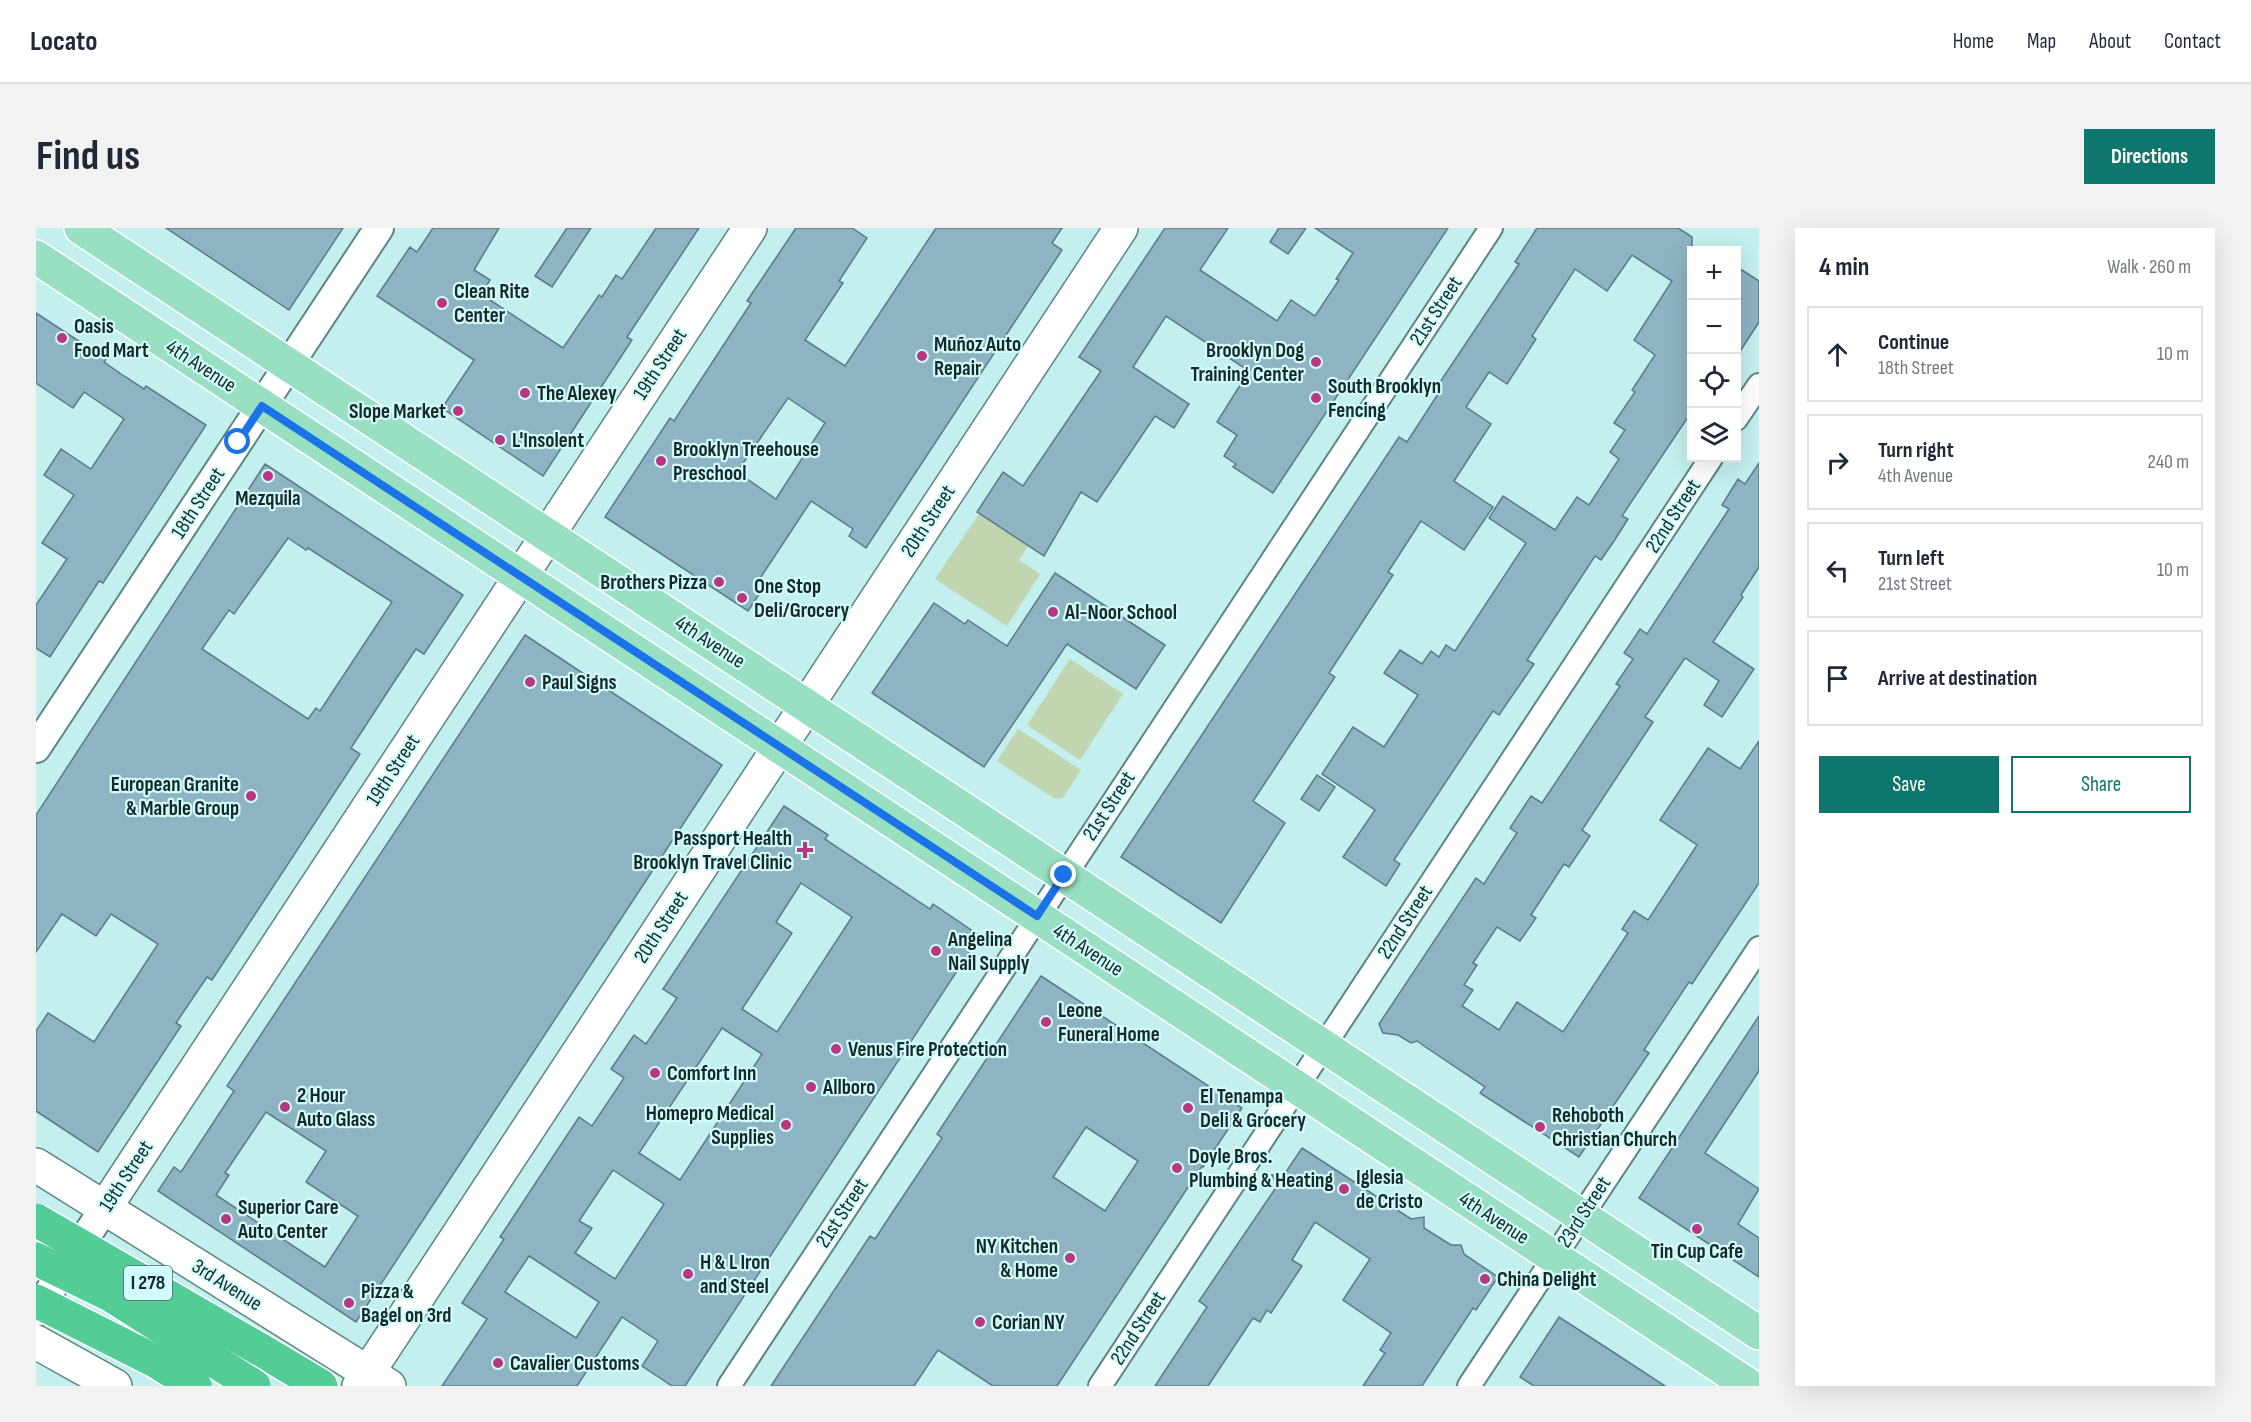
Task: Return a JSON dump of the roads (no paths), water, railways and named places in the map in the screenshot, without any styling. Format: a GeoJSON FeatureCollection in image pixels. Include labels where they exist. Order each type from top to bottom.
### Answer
{"type":"FeatureCollection","features":[{"type":"Feature","properties":{"kind":"highway","name":"I 278"},"geometry":{"type":"LineString","coordinates":[[36,1220],[200,1313],[321,1386]]}},
{"type":"Feature","properties":{"kind":"highway","name":"I 278"},"geometry":{"type":"LineString","coordinates":[[36,1259],[112,1296],[254,1386]]}},
{"type":"Feature","properties":{"kind":"highway"},"geometry":{"type":"LineString","coordinates":[[36,1301],[156,1362],[195,1386]]}},
{"type":"Feature","properties":{"kind":"main road","name":"4th Avenue"},"geometry":{"type":"LineString","coordinates":[[81,228],[1759,1334]]}},
{"type":"Feature","properties":{"kind":"main road","name":"19th Street"},"geometry":{"type":"LineString","coordinates":[[104,1209],[750,228]]}},
{"type":"Feature","properties":{"kind":"main road","name":"20th Street"},"geometry":{"type":"LineString","coordinates":[[372,1381],[780,747],[1121,228]]}},
{"type":"Feature","properties":{"kind":"main road","name":"4th Avenue"},"geometry":{"type":"LineString","coordinates":[[36,257],[1750,1386]]}},
{"type":"Feature","properties":{"kind":"main road","name":"3rd Avenue"},"geometry":{"type":"LineString","coordinates":[[36,1165],[372,1381]]}},
{"type":"Feature","properties":{"kind":"main road"},"geometry":{"type":"LineString","coordinates":[[36,1342],[115,1386]]}},
{"type":"Feature","properties":{"kind":"street","name":"18th Street"},"geometry":{"type":"LineString","coordinates":[[36,748],[379,228]]}},
{"type":"Feature","properties":{"kind":"street","name":"21st Street"},"geometry":{"type":"LineString","coordinates":[[729,1386],[1491,228]]}},
{"type":"Feature","properties":{"kind":"street"},"geometry":{"type":"LineString","coordinates":[[1741,413],[1759,385]]}},
{"type":"Feature","properties":{"kind":"street","name":"22nd Street"},"geometry":{"type":"LineString","coordinates":[[1100,1386],[1708,462]]}},
{"type":"Feature","properties":{"kind":"street","name":"23rd Street"},"geometry":{"type":"LineString","coordinates":[[1469,1386],[1759,948]]}},
{"type":"Feature","properties":{"kind":"street","name":"19th Street"},"geometry":{"type":"LineString","coordinates":[[36,1312],[104,1209]]}},
{"type":"Feature","properties":{"kind":"place","name":"Clean Rite Center"},"geometry":{"type":"Point","coordinates":[442,303]}},
{"type":"Feature","properties":{"kind":"place","name":"Oasis Food Mart"},"geometry":{"type":"Point","coordinates":[62,338]}},
{"type":"Feature","properties":{"kind":"place","name":"Muñoz Auto Repair"},"geometry":{"type":"Point","coordinates":[922,356]}},
{"type":"Feature","properties":{"kind":"place","name":"Brooklyn Dog Training Center"},"geometry":{"type":"Point","coordinates":[1316,362]}},
{"type":"Feature","properties":{"kind":"place","name":"The Alexey"},"geometry":{"type":"Point","coordinates":[525,393]}},
{"type":"Feature","properties":{"kind":"place","name":"South Brooklyn Fencing"},"geometry":{"type":"Point","coordinates":[1316,398]}},
{"type":"Feature","properties":{"kind":"place","name":"Slope Market"},"geometry":{"type":"Point","coordinates":[458,411]}},
{"type":"Feature","properties":{"kind":"place","name":"L'Insolent"},"geometry":{"type":"Point","coordinates":[500,440]}},
{"type":"Feature","properties":{"kind":"place","name":"Brooklyn Treehouse Preschool"},"geometry":{"type":"Point","coordinates":[661,461]}},
{"type":"Feature","properties":{"kind":"place","name":"Mezquila"},"geometry":{"type":"Point","coordinates":[268,476]}},
{"type":"Feature","properties":{"kind":"place","name":"Brothers Pizza"},"geometry":{"type":"Point","coordinates":[719,582]}},
{"type":"Feature","properties":{"kind":"place","name":"One Stop Deli/Grocery"},"geometry":{"type":"Point","coordinates":[742,598]}},
{"type":"Feature","properties":{"kind":"place","name":"Al-Noor School"},"geometry":{"type":"Point","coordinates":[1053,612]}},
{"type":"Feature","properties":{"kind":"place","name":"Paul Signs"},"geometry":{"type":"Point","coordinates":[530,682]}},
{"type":"Feature","properties":{"kind":"place","name":"European Granite & Marble Group"},"geometry":{"type":"Point","coordinates":[251,796]}},
{"type":"Feature","properties":{"kind":"place","name":"Passport Health Brooklyn Travel Clinic"},"geometry":{"type":"Point","coordinates":[805,850]}},
{"type":"Feature","properties":{"kind":"place","name":"Angelina Nail Supply"},"geometry":{"type":"Point","coordinates":[936,951]}},
{"type":"Feature","properties":{"kind":"place","name":"Leone Funeral Home"},"geometry":{"type":"Point","coordinates":[1046,1022]}},
{"type":"Feature","properties":{"kind":"place","name":"Venus Fire Protection"},"geometry":{"type":"Point","coordinates":[836,1049]}},
{"type":"Feature","properties":{"kind":"place","name":"Comfort Inn"},"geometry":{"type":"Point","coordinates":[655,1073]}},
{"type":"Feature","properties":{"kind":"place","name":"Allboro"},"geometry":{"type":"Point","coordinates":[811,1087]}},
{"type":"Feature","properties":{"kind":"place","name":"2 Hour Auto Glass"},"geometry":{"type":"Point","coordinates":[285,1107]}},
{"type":"Feature","properties":{"kind":"place","name":"El Tenampa Deli & Grocery"},"geometry":{"type":"Point","coordinates":[1188,1108]}},
{"type":"Feature","properties":{"kind":"place","name":"Homepro Medical Supplies"},"geometry":{"type":"Point","coordinates":[786,1125]}},
{"type":"Feature","properties":{"kind":"place","name":"Rehoboth Christian Church"},"geometry":{"type":"Point","coordinates":[1540,1127]}},
{"type":"Feature","properties":{"kind":"place","name":"Doyle Bros. Plumbing & Heating"},"geometry":{"type":"Point","coordinates":[1177,1168]}},
{"type":"Feature","properties":{"kind":"place","name":"Iglesia de Cristo"},"geometry":{"type":"Point","coordinates":[1344,1189]}},
{"type":"Feature","properties":{"kind":"place","name":"Superior Care Auto Center"},"geometry":{"type":"Point","coordinates":[226,1219]}},
{"type":"Feature","properties":{"kind":"place","name":"Tin Cup Cafe"},"geometry":{"type":"Point","coordinates":[1697,1229]}},
{"type":"Feature","properties":{"kind":"place","name":"NY Kitchen & Home"},"geometry":{"type":"Point","coordinates":[1070,1258]}},
{"type":"Feature","properties":{"kind":"place","name":"H & L Iron and Steel"},"geometry":{"type":"Point","coordinates":[688,1274]}},
{"type":"Feature","properties":{"kind":"place","name":"China Delight"},"geometry":{"type":"Point","coordinates":[1485,1279]}},
{"type":"Feature","properties":{"kind":"place","name":"Pizza & Bagel on 3rd"},"geometry":{"type":"Point","coordinates":[349,1303]}},
{"type":"Feature","properties":{"kind":"place","name":"Corian NY"},"geometry":{"type":"Point","coordinates":[980,1322]}},
{"type":"Feature","properties":{"kind":"place","name":"Cavalier Customs"},"geometry":{"type":"Point","coordinates":[498,1363]}}]}
